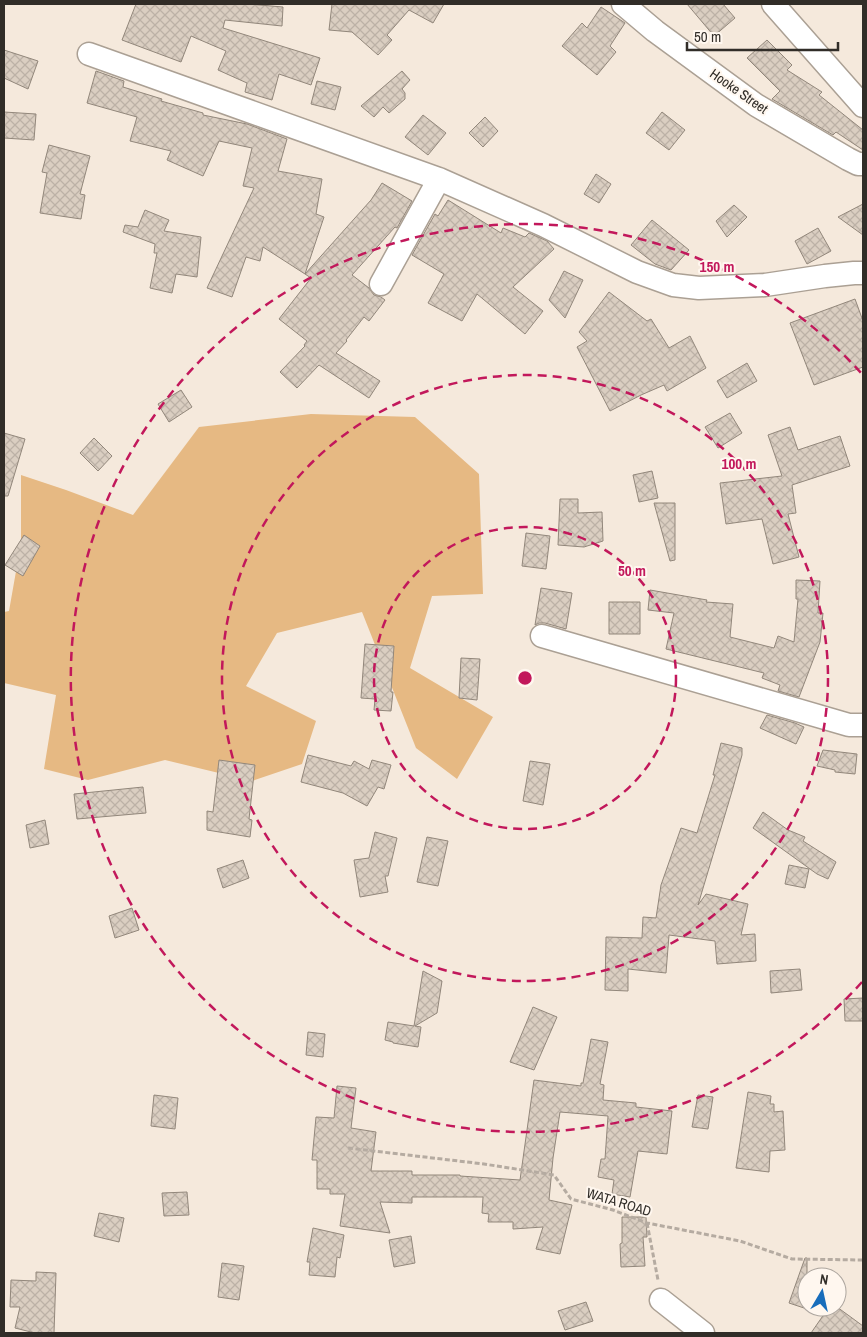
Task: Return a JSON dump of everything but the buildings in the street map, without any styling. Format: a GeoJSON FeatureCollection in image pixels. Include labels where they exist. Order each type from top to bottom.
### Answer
{"type":"FeatureCollection","features":[{"type":"Feature","properties":{"kind":"street","name":"Hooke Street"},"geometry":{"type":"LineString","coordinates":[[623,4],[655,31],[756,105],[848,159],[858,164],[863,164]]}},
{"type":"Feature","properties":{"kind":"street"},"geometry":{"type":"LineString","coordinates":[[773,4],[863,106]]}},
{"type":"Feature","properties":{"kind":"street"},"geometry":{"type":"LineString","coordinates":[[89,54],[439,179],[543,225],[637,272],[673,285],[699,288],[757,286],[826,276],[863,273]]}},
{"type":"Feature","properties":{"kind":"street"},"geometry":{"type":"LineString","coordinates":[[381,284],[439,179]]}},
{"type":"Feature","properties":{"kind":"street"},"geometry":{"type":"LineString","coordinates":[[542,636],[849,725],[863,725]]}},
{"type":"Feature","properties":{"kind":"street"},"geometry":{"type":"LineString","coordinates":[[661,1300],[703,1333]]}},
{"type":"Feature","properties":{"kind":"path","name":"WATA ROAD"},"geometry":{"type":"LineString","coordinates":[[348,1148],[484,1164],[554,1175],[570,1199],[613,1210],[647,1223],[740,1241],[792,1259],[863,1260]]}},
{"type":"Feature","properties":{"kind":"path"},"geometry":{"type":"LineString","coordinates":[[647,1223],[661,1300]]}},
{"type":"Feature","properties":{"kind":"shaded area"},"geometry":{"type":"Polygon","coordinates":[[[311,414],[415,417],[479,474],[483,594],[432,596],[410,668],[493,717],[457,779],[416,748],[362,612],[277,633],[246,686],[316,721],[302,764],[252,781],[165,760],[88,780],[44,769],[56,695],[4,683],[4,612],[9,611],[21,543],[21,475],[133,515],[199,427],[311,414]]]}}]}
